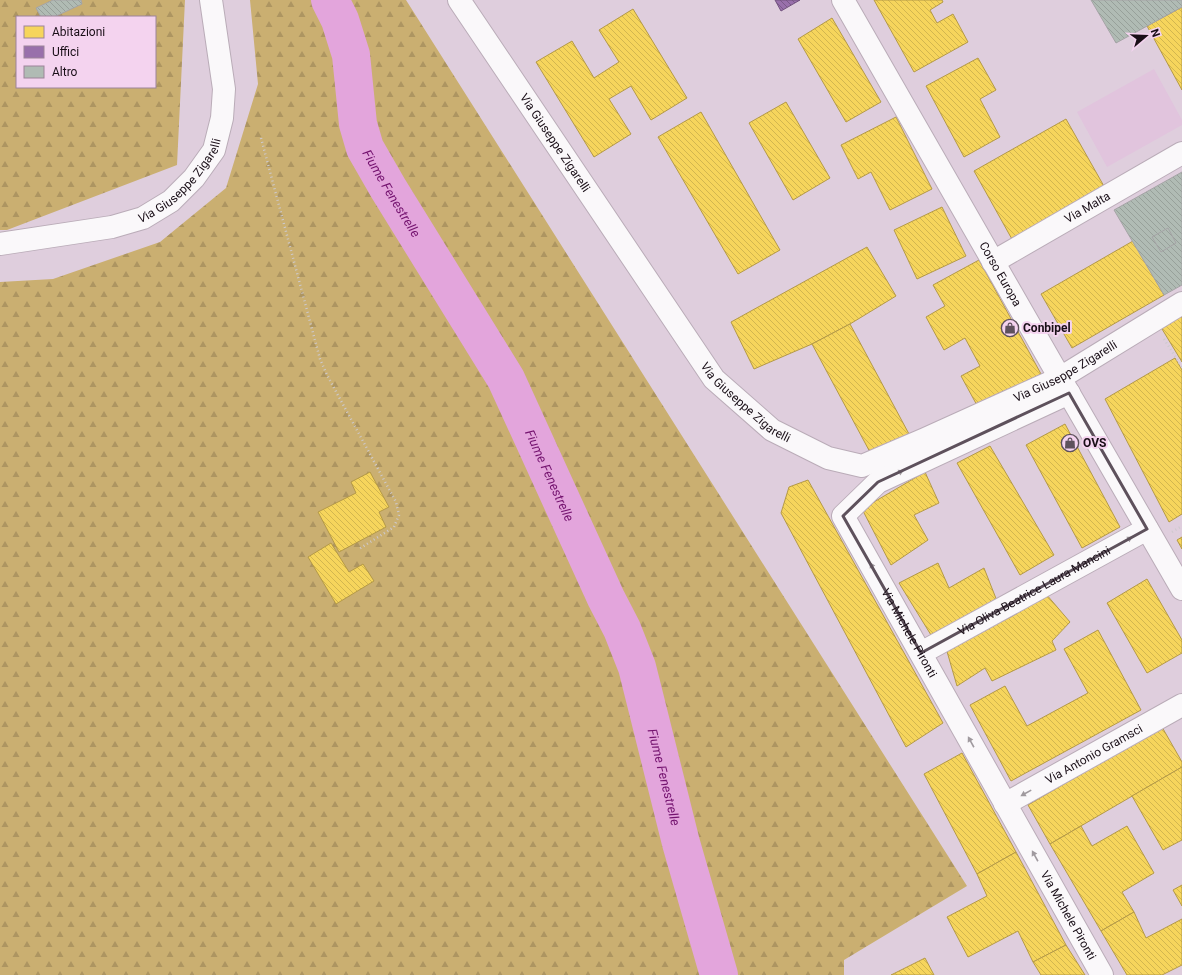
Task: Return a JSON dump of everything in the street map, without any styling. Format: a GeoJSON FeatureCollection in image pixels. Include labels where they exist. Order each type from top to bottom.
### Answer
{"type":"FeatureCollection","features":[{"type":"Feature","properties":{"kind":"street","name":"Via Giuseppe Zigarelli"},"geometry":{"type":"LineString","coordinates":[[0,244],[112,227],[143,218],[171,201],[194,178],[214,150],[222,118],[224,89],[211,0]]}},
{"type":"Feature","properties":{"kind":"street","name":"Via Giuseppe Zigarelli"},"geometry":{"type":"LineString","coordinates":[[459,0],[714,379],[772,430],[828,458],[862,466],[1064,386],[1153,320],[1182,303]]}},
{"type":"Feature","properties":{"kind":"street","name":"Corso Europa"},"geometry":{"type":"LineString","coordinates":[[843,0],[1182,589]]}},
{"type":"Feature","properties":{"kind":"street","name":"Via Malta"},"geometry":{"type":"LineString","coordinates":[[993,262],[1182,153]]}},
{"type":"Feature","properties":{"kind":"street","name":"Via Michele Pironti"},"geometry":{"type":"LineString","coordinates":[[1064,386],[878,482],[843,516],[1102,975]]}},
{"type":"Feature","properties":{"kind":"street","name":"Via Oliva Beatrice Laura Mancini"},"geometry":{"type":"LineString","coordinates":[[921,653],[1147,529]]}},
{"type":"Feature","properties":{"kind":"street","name":"Via Antonio Gramsci"},"geometry":{"type":"LineString","coordinates":[[1005,804],[1182,705]]}},
{"type":"Feature","properties":{"kind":"path"},"geometry":{"type":"LineString","coordinates":[[261,138],[320,359],[327,375],[396,502],[399,515],[394,527],[359,549]]}},
{"type":"Feature","properties":{"kind":"path"},"geometry":{"type":"LineString","coordinates":[[1153,320],[1182,367]]}},
{"type":"Feature","properties":{"kind":"highlighted area"},"geometry":{"type":"Polygon","coordinates":[[[1069,393],[1147,529],[921,653],[843,516],[878,482],[1069,393]]]}},
{"type":"Feature","properties":{"kind":"shaded area"},"geometry":{"type":"Polygon","coordinates":[[[1154,69],[1182,120],[1182,125],[1107,167],[1077,112],[1154,69]]]}},
{"type":"Feature","properties":{"kind":"green space"},"geometry":{"type":"Polygon","coordinates":[[[0,0],[185,0],[177,165],[7,230],[0,230],[0,0]]]}},
{"type":"Feature","properties":{"kind":"green space"},"geometry":{"type":"Polygon","coordinates":[[[250,0],[406,0],[967,886],[844,960],[844,975],[0,975],[0,282],[53,279],[160,242],[226,188],[258,84],[250,0]]]}},
{"type":"Feature","properties":{"kind":"building: Abitazioni"},"geometry":{"type":"Polygon","coordinates":[[[874,0],[942,0],[943,2],[930,10],[937,23],[953,14],[968,42],[914,72],[874,0]]]}},
{"type":"Feature","properties":{"kind":"building: Abitazioni"},"geometry":{"type":"Polygon","coordinates":[[[1182,7],[1182,90],[1147,26],[1182,7]]]}},
{"type":"Feature","properties":{"kind":"building: Abitazioni"},"geometry":{"type":"Polygon","coordinates":[[[633,9],[687,98],[651,120],[631,86],[609,99],[631,134],[594,157],[536,62],[572,41],[594,78],[619,62],[599,30],[633,9]]]}},
{"type":"Feature","properties":{"kind":"building: Abitazioni"},"geometry":{"type":"Polygon","coordinates":[[[832,18],[881,102],[846,122],[798,39],[832,18]]]}},
{"type":"Feature","properties":{"kind":"building: Abitazioni"},"geometry":{"type":"Polygon","coordinates":[[[978,58],[996,90],[980,99],[1000,137],[964,157],[926,86],[978,58]]]}},
{"type":"Feature","properties":{"kind":"building: Abitazioni"},"geometry":{"type":"Polygon","coordinates":[[[786,102],[830,178],[793,200],[749,123],[786,102]]]}},
{"type":"Feature","properties":{"kind":"building: Abitazioni"},"geometry":{"type":"Polygon","coordinates":[[[701,112],[780,250],[738,274],[658,137],[701,112]]]}},
{"type":"Feature","properties":{"kind":"building: Abitazioni"},"geometry":{"type":"Polygon","coordinates":[[[896,117],[932,189],[890,210],[871,172],[858,179],[841,145],[896,117]]]}},
{"type":"Feature","properties":{"kind":"building: Abitazioni"},"geometry":{"type":"Polygon","coordinates":[[[1066,119],[1105,188],[1013,241],[974,171],[1066,119]]]}},
{"type":"Feature","properties":{"kind":"building: Abitazioni"},"geometry":{"type":"Polygon","coordinates":[[[942,207],[966,256],[917,279],[894,230],[942,207]]]}},
{"type":"Feature","properties":{"kind":"building: Abitazioni"},"geometry":{"type":"Polygon","coordinates":[[[1133,241],[1164,295],[1072,348],[1041,294],[1133,241]]]}},
{"type":"Feature","properties":{"kind":"building: Abitazioni"},"geometry":{"type":"Polygon","coordinates":[[[867,247],[896,296],[850,324],[812,344],[754,369],[731,322],[867,247]]]}},
{"type":"Feature","properties":{"kind":"building: Abitazioni"},"geometry":{"type":"Polygon","coordinates":[[[979,260],[1041,374],[979,409],[961,376],[980,366],[965,338],[944,350],[926,317],[945,306],[933,285],[979,260]]]}},
{"type":"Feature","properties":{"kind":"building: Abitazioni"},"geometry":{"type":"Polygon","coordinates":[[[1182,310],[1182,362],[1159,324],[1182,310]]]}},
{"type":"Feature","properties":{"kind":"building: Abitazioni"},"geometry":{"type":"Polygon","coordinates":[[[850,324],[909,434],[871,454],[812,344],[850,324]]]}},
{"type":"Feature","properties":{"kind":"building: Abitazioni"},"geometry":{"type":"Polygon","coordinates":[[[1175,358],[1182,370],[1182,514],[1169,522],[1105,399],[1175,358]]]}},
{"type":"Feature","properties":{"kind":"building: Abitazioni"},"geometry":{"type":"Polygon","coordinates":[[[1065,424],[1120,527],[1082,548],[1026,445],[1065,424]]]}},
{"type":"Feature","properties":{"kind":"building: Abitazioni"},"geometry":{"type":"Polygon","coordinates":[[[990,446],[1054,555],[1020,575],[957,463],[990,446]]]}},
{"type":"Feature","properties":{"kind":"building: Abitazioni"},"geometry":{"type":"Polygon","coordinates":[[[370,472],[389,507],[379,512],[386,527],[339,552],[318,512],[356,493],[351,482],[370,472]]]}},
{"type":"Feature","properties":{"kind":"building: Abitazioni"},"geometry":{"type":"Polygon","coordinates":[[[925,472],[939,503],[914,515],[928,540],[891,565],[862,509],[925,472]]]}},
{"type":"Feature","properties":{"kind":"building: Abitazioni"},"geometry":{"type":"Polygon","coordinates":[[[808,480],[943,723],[906,747],[781,513],[789,487],[808,480]]]}},
{"type":"Feature","properties":{"kind":"building: Abitazioni"},"geometry":{"type":"Polygon","coordinates":[[[1182,537],[1182,549],[1177,540],[1182,537]]]}},
{"type":"Feature","properties":{"kind":"building: Abitazioni"},"geometry":{"type":"Polygon","coordinates":[[[331,543],[349,572],[363,564],[374,581],[336,604],[308,557],[331,543]]]}},
{"type":"Feature","properties":{"kind":"building: Abitazioni"},"geometry":{"type":"Polygon","coordinates":[[[938,563],[949,588],[984,568],[997,601],[931,635],[899,583],[938,563]]]}},
{"type":"Feature","properties":{"kind":"building: Abitazioni"},"geometry":{"type":"Polygon","coordinates":[[[1147,579],[1182,640],[1182,653],[1147,673],[1107,603],[1147,579]]]}},
{"type":"Feature","properties":{"kind":"building: Abitazioni"},"geometry":{"type":"Polygon","coordinates":[[[1046,594],[1070,622],[1052,641],[1056,650],[992,681],[985,668],[957,686],[946,648],[1011,617],[1046,594]]]}},
{"type":"Feature","properties":{"kind":"building: Abitazioni"},"geometry":{"type":"Polygon","coordinates":[[[1098,630],[1141,710],[1011,781],[970,705],[1005,686],[1027,726],[1088,693],[1064,649],[1098,630]]]}},
{"type":"Feature","properties":{"kind":"building: Abitazioni"},"geometry":{"type":"Polygon","coordinates":[[[1162,727],[1182,762],[1182,767],[1050,844],[1028,805],[1162,727]]]}},
{"type":"Feature","properties":{"kind":"building: Abitazioni"},"geometry":{"type":"Polygon","coordinates":[[[962,753],[1016,852],[977,874],[924,774],[962,753]]]}},
{"type":"Feature","properties":{"kind":"building: Abitazioni"},"geometry":{"type":"Polygon","coordinates":[[[1182,767],[1182,840],[1163,850],[1132,796],[1182,767]]]}},
{"type":"Feature","properties":{"kind":"building: Abitazioni"},"geometry":{"type":"Polygon","coordinates":[[[1081,826],[1092,846],[1127,826],[1154,873],[1122,892],[1134,912],[1101,931],[1050,844],[1081,826]]]}},
{"type":"Feature","properties":{"kind":"building: Abitazioni"},"geometry":{"type":"Polygon","coordinates":[[[1016,852],[1066,945],[1033,962],[1018,931],[968,957],[947,917],[987,896],[977,874],[1016,852]]]}},
{"type":"Feature","properties":{"kind":"building: Abitazioni"},"geometry":{"type":"Polygon","coordinates":[[[1182,885],[1182,906],[1173,890],[1182,885]]]}},
{"type":"Feature","properties":{"kind":"building: Abitazioni"},"geometry":{"type":"Polygon","coordinates":[[[1134,912],[1146,938],[1182,919],[1182,965],[1162,975],[1127,975],[1101,931],[1134,912]]]}},
{"type":"Feature","properties":{"kind":"building: Abitazioni"},"geometry":{"type":"Polygon","coordinates":[[[1066,945],[1085,975],[1041,975],[1033,962],[1066,945]]]}},
{"type":"Feature","properties":{"kind":"building: Abitazioni"},"geometry":{"type":"Polygon","coordinates":[[[925,958],[934,975],[891,975],[925,958]]]}},
{"type":"Feature","properties":{"kind":"building: Uffici"},"geometry":{"type":"Polygon","coordinates":[[[775,0],[800,0],[781,11],[775,0]]]}},
{"type":"Feature","properties":{"kind":"building: Altro"},"geometry":{"type":"Polygon","coordinates":[[[53,0],[81,0],[82,4],[56,16],[40,16],[36,8],[53,0]]]}},
{"type":"Feature","properties":{"kind":"building: Altro"},"geometry":{"type":"Polygon","coordinates":[[[1091,0],[1182,0],[1182,7],[1116,43],[1091,0]]]}},
{"type":"Feature","properties":{"kind":"building: Altro"},"geometry":{"type":"Polygon","coordinates":[[[1182,172],[1182,285],[1164,295],[1114,210],[1182,172]]]}},
{"type":"Feature","properties":{"kind":"building: Altro"},"geometry":{"type":"Polygon","coordinates":[[[1168,228],[1176,243],[1161,252],[1152,237],[1168,228]]]}},
{"type":"Feature","properties":{"kind":"waterway","name":"Fiume Fenestrelle"},"geometry":{"type":"LineString","coordinates":[[330,0],[340,20],[351,55],[358,124],[365,148],[388,188],[506,379],[606,598],[622,629],[637,667],[681,843],[719,975]]}},
{"type":"Feature","properties":{"kind":"place","name":"Conbipel"},"geometry":{"type":"Point","coordinates":[1010,328]}},
{"type":"Feature","properties":{"kind":"place","name":"OVS"},"geometry":{"type":"Point","coordinates":[1070,443]}}]}
